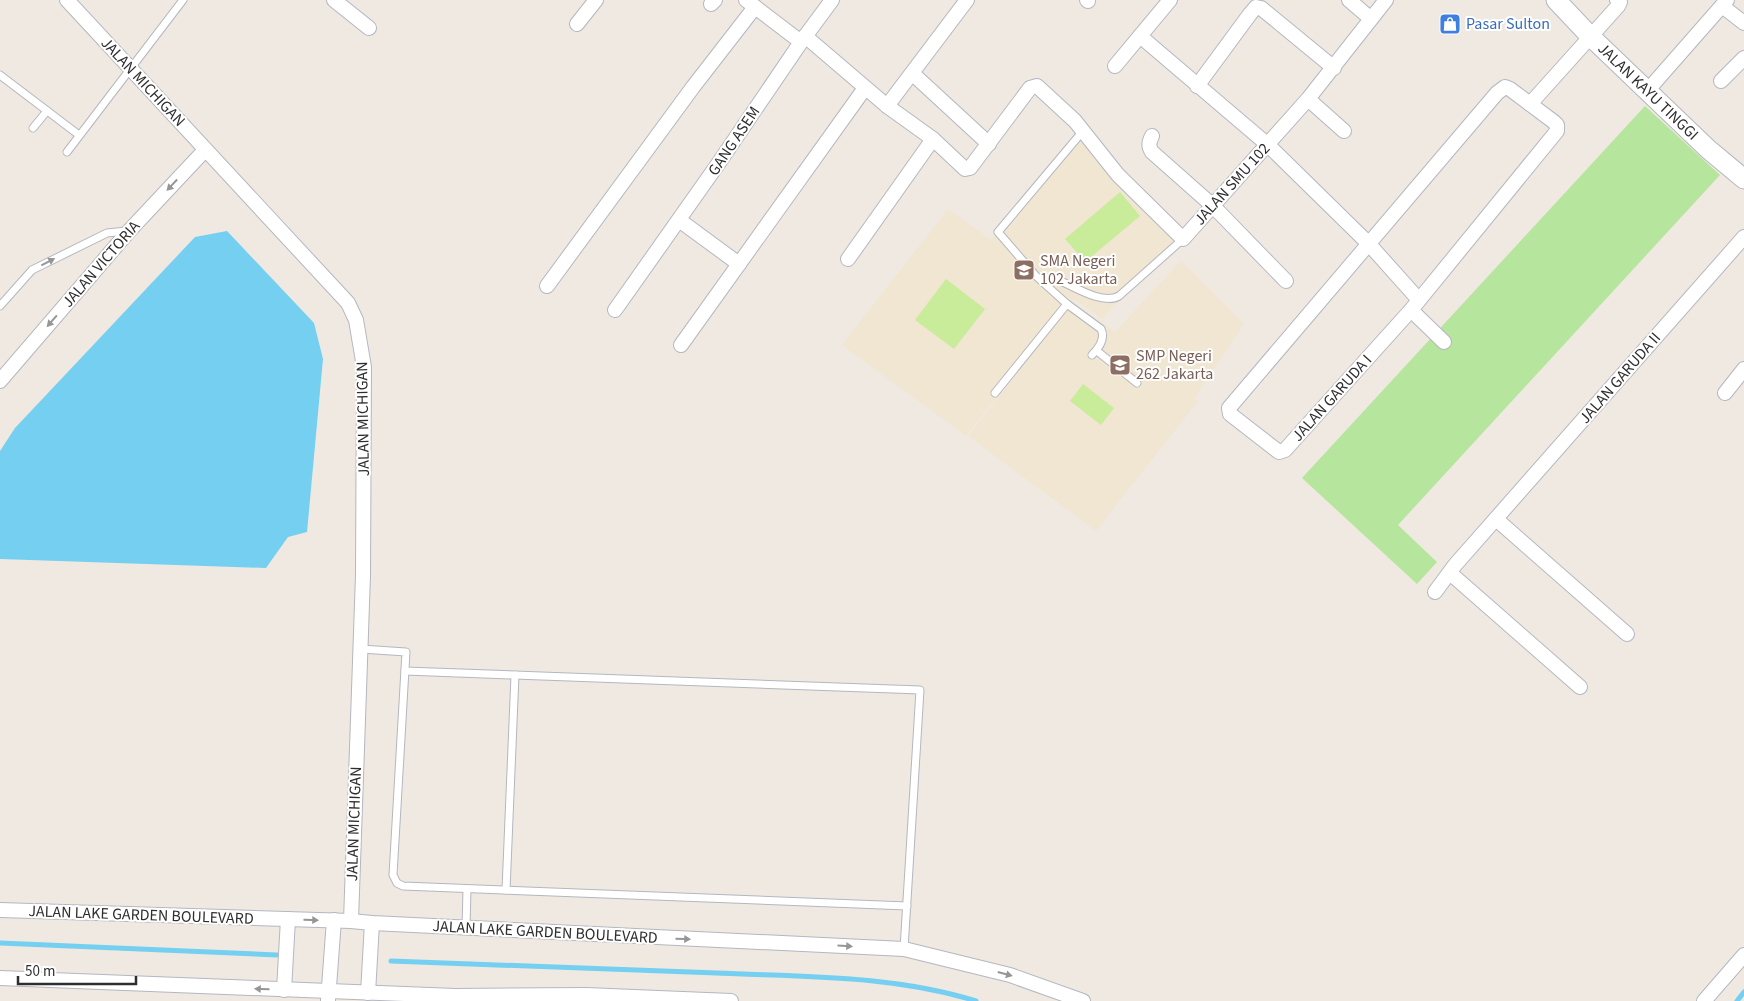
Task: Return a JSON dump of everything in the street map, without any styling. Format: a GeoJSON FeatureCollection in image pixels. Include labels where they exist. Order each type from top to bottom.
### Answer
{"type":"FeatureCollection","features":[{"type":"Feature","properties":{"kind":"street","name":"JALAN MICHIGAN"},"geometry":{"type":"LineString","coordinates":[[67,0],[348,303],[356,320],[364,367],[363,575],[350,921]]}},
{"type":"Feature","properties":{"kind":"street"},"geometry":{"type":"LineString","coordinates":[[334,0],[369,28]]}},
{"type":"Feature","properties":{"kind":"street"},"geometry":{"type":"LineString","coordinates":[[576,24],[596,0]]}},
{"type":"Feature","properties":{"kind":"street","name":"GANG ASEM"},"geometry":{"type":"LineString","coordinates":[[615,310],[832,0]]}},
{"type":"Feature","properties":{"kind":"street"},"geometry":{"type":"LineString","coordinates":[[887,106],[967,0]]}},
{"type":"Feature","properties":{"kind":"street"},"geometry":{"type":"LineString","coordinates":[[1115,66],[1170,0]]}},
{"type":"Feature","properties":{"kind":"street"},"geometry":{"type":"LineString","coordinates":[[1349,0],[1371,19]]}},
{"type":"Feature","properties":{"kind":"street","name":"JALAN SMU 102"},"geometry":{"type":"LineString","coordinates":[[1184,239],[1308,99],[1386,0]]}},
{"type":"Feature","properties":{"kind":"street","name":"JALAN KAYU TINGGI"},"geometry":{"type":"LineString","coordinates":[[1556,0],[1590,36],[1708,149],[1744,179]]}},
{"type":"Feature","properties":{"kind":"street"},"geometry":{"type":"LineString","coordinates":[[1530,104],[1618,6],[1620,2],[1617,0]]}},
{"type":"Feature","properties":{"kind":"street"},"geometry":{"type":"LineString","coordinates":[[547,286],[693,87],[749,2],[803,39],[887,106],[933,139],[965,169],[970,168],[1030,88],[1037,86],[1083,131],[1118,175],[1184,239]]}},
{"type":"Feature","properties":{"kind":"street"},"geometry":{"type":"LineString","coordinates":[[1648,90],[1724,3],[1744,22]]}},
{"type":"Feature","properties":{"kind":"street"},"geometry":{"type":"LineString","coordinates":[[1197,86],[1256,8],[1261,8],[1334,68]]}},
{"type":"Feature","properties":{"kind":"street"},"geometry":{"type":"LineString","coordinates":[[1140,36],[1268,145],[1368,244],[1444,342]]}},
{"type":"Feature","properties":{"kind":"street"},"geometry":{"type":"LineString","coordinates":[[1721,81],[1744,58]]}},
{"type":"Feature","properties":{"kind":"street"},"geometry":{"type":"LineString","coordinates":[[913,74],[989,144]]}},
{"type":"Feature","properties":{"kind":"street","name":"JALAN GARUDA I"},"geometry":{"type":"LineString","coordinates":[[1505,87],[1510,89],[1530,104],[1554,122],[1557,125],[1557,130],[1415,305],[1286,450],[1282,453],[1272,447],[1230,414],[1228,411],[1232,404],[1501,89],[1505,87]]}},
{"type":"Feature","properties":{"kind":"street"},"geometry":{"type":"LineString","coordinates":[[681,345],[865,88]]}},
{"type":"Feature","properties":{"kind":"street"},"geometry":{"type":"LineString","coordinates":[[1308,99],[1344,131]]}},
{"type":"Feature","properties":{"kind":"street"},"geometry":{"type":"LineString","coordinates":[[1152,136],[1149,142],[1152,152],[1213,206],[1286,281]]}},
{"type":"Feature","properties":{"kind":"street"},"geometry":{"type":"LineString","coordinates":[[848,259],[933,139]]}},
{"type":"Feature","properties":{"kind":"street","name":"JALAN VICTORIA"},"geometry":{"type":"LineString","coordinates":[[0,382],[129,231],[205,150]]}},
{"type":"Feature","properties":{"kind":"street"},"geometry":{"type":"LineString","coordinates":[[679,220],[739,264]]}},
{"type":"Feature","properties":{"kind":"street","name":"JALAN GARUDA II"},"geometry":{"type":"LineString","coordinates":[[1435,592],[1744,237]]}},
{"type":"Feature","properties":{"kind":"street"},"geometry":{"type":"LineString","coordinates":[[1725,393],[1744,369]]}},
{"type":"Feature","properties":{"kind":"street"},"geometry":{"type":"LineString","coordinates":[[1496,520],[1627,634]]}},
{"type":"Feature","properties":{"kind":"street"},"geometry":{"type":"LineString","coordinates":[[1450,573],[1580,687]]}},
{"type":"Feature","properties":{"kind":"street","name":"JALAN LAKE GARDEN BOULEVARD"},"geometry":{"type":"LineString","coordinates":[[0,910],[334,920],[372,924],[904,949],[1010,975],[1083,1001]]}},
{"type":"Feature","properties":{"kind":"street"},"geometry":{"type":"LineString","coordinates":[[284,990],[288,919]]}},
{"type":"Feature","properties":{"kind":"street"},"geometry":{"type":"LineString","coordinates":[[328,997],[334,920]]}},
{"type":"Feature","properties":{"kind":"street"},"geometry":{"type":"LineString","coordinates":[[368,993],[372,924]]}},
{"type":"Feature","properties":{"kind":"street"},"geometry":{"type":"LineString","coordinates":[[1704,1001],[1744,955]]}},
{"type":"Feature","properties":{"kind":"street"},"geometry":{"type":"LineString","coordinates":[[0,978],[284,990],[328,997],[368,993],[731,1001]]}},
{"type":"Feature","properties":{"kind":"lane"},"geometry":{"type":"LineString","coordinates":[[67,152],[183,0]]}},
{"type":"Feature","properties":{"kind":"lane"},"geometry":{"type":"LineString","coordinates":[[0,75],[80,136]]}},
{"type":"Feature","properties":{"kind":"lane"},"geometry":{"type":"LineString","coordinates":[[34,128],[47,111]]}},
{"type":"Feature","properties":{"kind":"lane"},"geometry":{"type":"LineString","coordinates":[[1083,131],[998,233],[1044,283],[1067,304],[1097,325],[1104,334],[1102,343],[1094,353],[1137,383]]}},
{"type":"Feature","properties":{"kind":"lane"},"geometry":{"type":"LineString","coordinates":[[0,306],[32,270],[107,233],[129,231]]}},
{"type":"Feature","properties":{"kind":"lane","name":"JALAN SMU 102"},"geometry":{"type":"LineString","coordinates":[[1044,283],[1054,278],[1097,296],[1113,298],[1118,296],[1184,239]]}},
{"type":"Feature","properties":{"kind":"lane"},"geometry":{"type":"LineString","coordinates":[[995,393],[1067,304]]}},
{"type":"Feature","properties":{"kind":"lane"},"geometry":{"type":"LineString","coordinates":[[360,649],[406,652],[393,875],[397,883],[403,886],[907,906]]}},
{"type":"Feature","properties":{"kind":"lane"},"geometry":{"type":"LineString","coordinates":[[405,671],[920,690],[904,949]]}},
{"type":"Feature","properties":{"kind":"lane"},"geometry":{"type":"LineString","coordinates":[[506,890],[515,675]]}},
{"type":"Feature","properties":{"kind":"lane"},"geometry":{"type":"LineString","coordinates":[[466,928],[467,889]]}},
{"type":"Feature","properties":{"kind":"shaded area","name":"SMA Negeri 102 Jakarta"},"geometry":{"type":"Polygon","coordinates":[[[1081,141],[1175,241],[1102,319],[1074,299],[966,436],[842,345],[948,209],[991,240],[998,230],[1081,141]]]}},
{"type":"Feature","properties":{"kind":"shaded area","name":"SMP Negeri 262 Jakarta"},"geometry":{"type":"Polygon","coordinates":[[[1181,261],[1244,324],[1195,398],[1198,401],[1096,531],[968,436],[1073,302],[1115,332],[1181,261]]]}},
{"type":"Feature","properties":{"kind":"green space"},"geometry":{"type":"Polygon","coordinates":[[[1645,106],[1720,175],[1398,525],[1437,562],[1417,584],[1302,478],[1645,106]]]}},
{"type":"Feature","properties":{"kind":"green space"},"geometry":{"type":"Polygon","coordinates":[[[1120,192],[1140,216],[1085,262],[1065,239],[1120,192]]]}},
{"type":"Feature","properties":{"kind":"green space"},"geometry":{"type":"Polygon","coordinates":[[[946,279],[985,309],[954,349],[915,320],[946,279]]]}},
{"type":"Feature","properties":{"kind":"green space"},"geometry":{"type":"Polygon","coordinates":[[[1083,384],[1114,408],[1101,425],[1070,401],[1083,384]]]}},
{"type":"Feature","properties":{"kind":"water"},"geometry":{"type":"Polygon","coordinates":[[[227,231],[314,323],[323,359],[307,532],[288,537],[266,568],[0,559],[0,451],[15,428],[195,237],[227,231]]]}},
{"type":"Feature","properties":{"kind":"waterway"},"geometry":{"type":"LineString","coordinates":[[0,943],[277,955]]}},
{"type":"Feature","properties":{"kind":"waterway"},"geometry":{"type":"LineString","coordinates":[[391,961],[848,979],[913,986],[945,992],[976,1001]]}},
{"type":"Feature","properties":{"kind":"waterway"},"geometry":{"type":"LineString","coordinates":[[1737,1001],[1744,992]]}},
{"type":"Feature","properties":{"kind":"place","name":"Pasar Sulton"},"geometry":{"type":"Point","coordinates":[1450,24]}},
{"type":"Feature","properties":{"kind":"place","name":"SMA Negeri 102 Jakarta"},"geometry":{"type":"Point","coordinates":[1024,270]}},
{"type":"Feature","properties":{"kind":"place","name":"SMP Negeri 262 Jakarta"},"geometry":{"type":"Point","coordinates":[1120,365]}}]}
